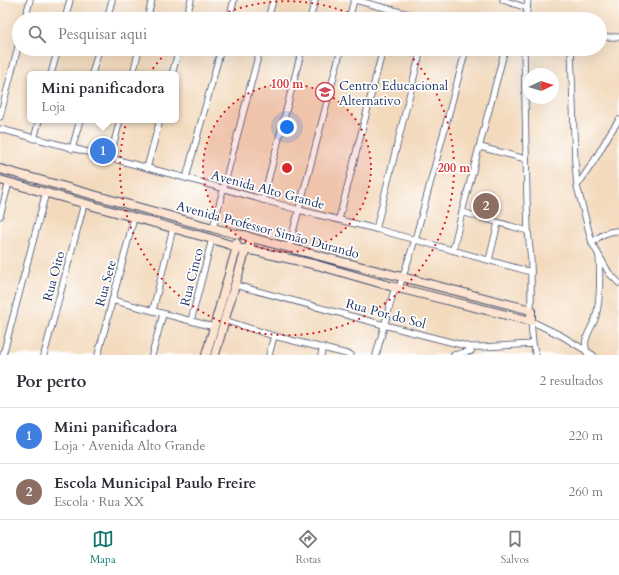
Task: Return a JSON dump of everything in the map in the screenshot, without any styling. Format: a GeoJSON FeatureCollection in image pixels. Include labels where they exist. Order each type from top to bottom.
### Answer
{"type":"FeatureCollection","features":[{"type":"Feature","properties":{"kind":"street"},"geometry":{"type":"LineString","coordinates":[[27,12],[30,0]]}},
{"type":"Feature","properties":{"kind":"street"},"geometry":{"type":"LineString","coordinates":[[67,12],[70,0]]}},
{"type":"Feature","properties":{"kind":"street"},"geometry":{"type":"LineString","coordinates":[[109,12],[112,0]]}},
{"type":"Feature","properties":{"kind":"street"},"geometry":{"type":"LineString","coordinates":[[149,12],[152,0]]}},
{"type":"Feature","properties":{"kind":"street"},"geometry":{"type":"LineString","coordinates":[[188,12],[191,0]]}},
{"type":"Feature","properties":{"kind":"street"},"geometry":{"type":"LineString","coordinates":[[231,12],[234,0]]}},
{"type":"Feature","properties":{"kind":"street"},"geometry":{"type":"LineString","coordinates":[[270,12],[273,0]]}},
{"type":"Feature","properties":{"kind":"street"},"geometry":{"type":"LineString","coordinates":[[312,12],[315,0]]}},
{"type":"Feature","properties":{"kind":"street"},"geometry":{"type":"LineString","coordinates":[[351,12],[355,0],[401,12]]}},
{"type":"Feature","properties":{"kind":"street"},"geometry":{"type":"LineString","coordinates":[[502,0],[527,8]]}},
{"type":"Feature","properties":{"kind":"street"},"geometry":{"type":"LineString","coordinates":[[527,12],[528,0]]}},
{"type":"Feature","properties":{"kind":"street"},"geometry":{"type":"LineString","coordinates":[[607,37],[619,36]]}},
{"type":"Feature","properties":{"kind":"street"},"geometry":{"type":"LineString","coordinates":[[0,117],[16,56]]}},
{"type":"Feature","properties":{"kind":"street"},"geometry":{"type":"LineString","coordinates":[[52,71],[56,56]]}},
{"type":"Feature","properties":{"kind":"street"},"geometry":{"type":"LineString","coordinates":[[93,71],[97,56]]}},
{"type":"Feature","properties":{"kind":"street"},"geometry":{"type":"LineString","coordinates":[[134,71],[137,56]]}},
{"type":"Feature","properties":{"kind":"street"},"geometry":{"type":"LineString","coordinates":[[173,71],[177,56]]}},
{"type":"Feature","properties":{"kind":"street"},"geometry":{"type":"LineString","coordinates":[[186,178],[219,56]]}},
{"type":"Feature","properties":{"kind":"street"},"geometry":{"type":"LineString","coordinates":[[213,228],[258,56]]}},
{"type":"Feature","properties":{"kind":"street"},"geometry":{"type":"LineString","coordinates":[[264,200],[300,56]]}},
{"type":"Feature","properties":{"kind":"street"},"geometry":{"type":"LineString","coordinates":[[276,256],[284,255],[288,252],[340,56]]}},
{"type":"Feature","properties":{"kind":"street"},"geometry":{"type":"LineString","coordinates":[[339,220],[381,56]]}},
{"type":"Feature","properties":{"kind":"street"},"geometry":{"type":"LineString","coordinates":[[376,229],[420,56]]}},
{"type":"Feature","properties":{"kind":"street"},"geometry":{"type":"LineString","coordinates":[[376,355],[384,325],[397,288],[403,278],[415,240],[464,56]]}},
{"type":"Feature","properties":{"kind":"street"},"geometry":{"type":"LineString","coordinates":[[453,250],[504,56]]}},
{"type":"Feature","properties":{"kind":"street"},"geometry":{"type":"LineString","coordinates":[[524,56],[528,231],[531,260],[531,321],[533,344],[536,355]]}},
{"type":"Feature","properties":{"kind":"street"},"geometry":{"type":"LineString","coordinates":[[571,56],[574,155],[577,186],[592,243],[609,273],[619,283]]}},
{"type":"Feature","properties":{"kind":"street"},"geometry":{"type":"LineString","coordinates":[[577,186],[619,120]]}},
{"type":"Feature","properties":{"kind":"street"},"geometry":{"type":"LineString","coordinates":[[34,139],[38,123]]}},
{"type":"Feature","properties":{"kind":"street"},"geometry":{"type":"LineString","coordinates":[[72,149],[79,123]]}},
{"type":"Feature","properties":{"kind":"street"},"geometry":{"type":"LineString","coordinates":[[110,158],[119,123]]}},
{"type":"Feature","properties":{"kind":"street"},"geometry":{"type":"LineString","coordinates":[[147,168],[159,123]]}},
{"type":"Feature","properties":{"kind":"street","name":"Avenida Alto Grande"},"geometry":{"type":"LineString","coordinates":[[0,129],[186,178],[299,210],[376,229],[531,272]]}},
{"type":"Feature","properties":{"kind":"street"},"geometry":{"type":"LineString","coordinates":[[480,147],[526,159]]}},
{"type":"Feature","properties":{"kind":"street","name":"Avenida Professor Simão Durando"},"geometry":{"type":"LineString","coordinates":[[0,169],[213,228],[245,235],[403,278],[531,310]]}},
{"type":"Feature","properties":{"kind":"street","name":"Avenida Professor Simão Durando"},"geometry":{"type":"LineString","coordinates":[[0,180],[212,239],[241,249],[317,265],[397,288],[531,321]]}},
{"type":"Feature","properties":{"kind":"street"},"geometry":{"type":"LineString","coordinates":[[0,216],[9,182]]}},
{"type":"Feature","properties":{"kind":"street"},"geometry":{"type":"LineString","coordinates":[[3,355],[46,192]]}},
{"type":"Feature","properties":{"kind":"street","name":"Rua Oito"},"geometry":{"type":"LineString","coordinates":[[44,355],[84,204]]}},
{"type":"Feature","properties":{"kind":"street"},"geometry":{"type":"LineString","coordinates":[[462,212],[528,231]]}},
{"type":"Feature","properties":{"kind":"street","name":"Rua Sete"},"geometry":{"type":"LineString","coordinates":[[98,355],[134,218]]}},
{"type":"Feature","properties":{"kind":"street"},"geometry":{"type":"LineString","coordinates":[[489,260],[498,223]]}},
{"type":"Feature","properties":{"kind":"street"},"geometry":{"type":"LineString","coordinates":[[153,310],[173,228]]}},
{"type":"Feature","properties":{"kind":"street"},"geometry":{"type":"LineString","coordinates":[[592,243],[596,238],[604,234],[619,231]]}},
{"type":"Feature","properties":{"kind":"street"},"geometry":{"type":"LineString","coordinates":[[206,355],[237,247],[235,242],[240,235]]}},
{"type":"Feature","properties":{"kind":"street"},"geometry":{"type":"LineString","coordinates":[[215,355],[237,276],[246,249],[251,242],[249,237]]}},
{"type":"Feature","properties":{"kind":"street","name":"Rua Cinco"},"geometry":{"type":"LineString","coordinates":[[192,321],[212,239]]}},
{"type":"Feature","properties":{"kind":"street"},"geometry":{"type":"LineString","coordinates":[[587,352],[587,334],[595,318],[598,305],[600,270],[599,254]]}},
{"type":"Feature","properties":{"kind":"street"},"geometry":{"type":"LineString","coordinates":[[229,274],[237,276]]}},
{"type":"Feature","properties":{"kind":"street","name":"Rua Por do Sol"},"geometry":{"type":"LineString","coordinates":[[235,285],[384,325],[471,351],[484,347],[533,344]]}},
{"type":"Feature","properties":{"kind":"street"},"geometry":{"type":"LineString","coordinates":[[112,300],[214,327]]}},
{"type":"Feature","properties":{"kind":"street"},"geometry":{"type":"LineString","coordinates":[[152,355],[163,314]]}},
{"type":"Feature","properties":{"kind":"street"},"geometry":{"type":"LineString","coordinates":[[224,320],[274,336],[351,355]]}},
{"type":"Feature","properties":{"kind":"street"},"geometry":{"type":"LineString","coordinates":[[531,321],[562,336],[593,355]]}},
{"type":"Feature","properties":{"kind":"street"},"geometry":{"type":"LineString","coordinates":[[269,355],[274,336]]}},
{"type":"Feature","properties":{"kind":"street"},"geometry":{"type":"LineString","coordinates":[[321,355],[323,347]]}},
{"type":"Feature","properties":{"kind":"street"},"geometry":{"type":"LineString","coordinates":[[454,355],[471,351]]}},
{"type":"Feature","properties":{"kind":"place","name":"Centro Educacional Alternativo"},"geometry":{"type":"Point","coordinates":[325,92]}},
{"type":"Feature","properties":{"kind":"place","name":"Mini panificadora"},"geometry":{"type":"Point","coordinates":[103,151]}},
{"type":"Feature","properties":{"kind":"place","name":"Escola Municipal Paulo Freire"},"geometry":{"type":"Point","coordinates":[486,206]}}]}
